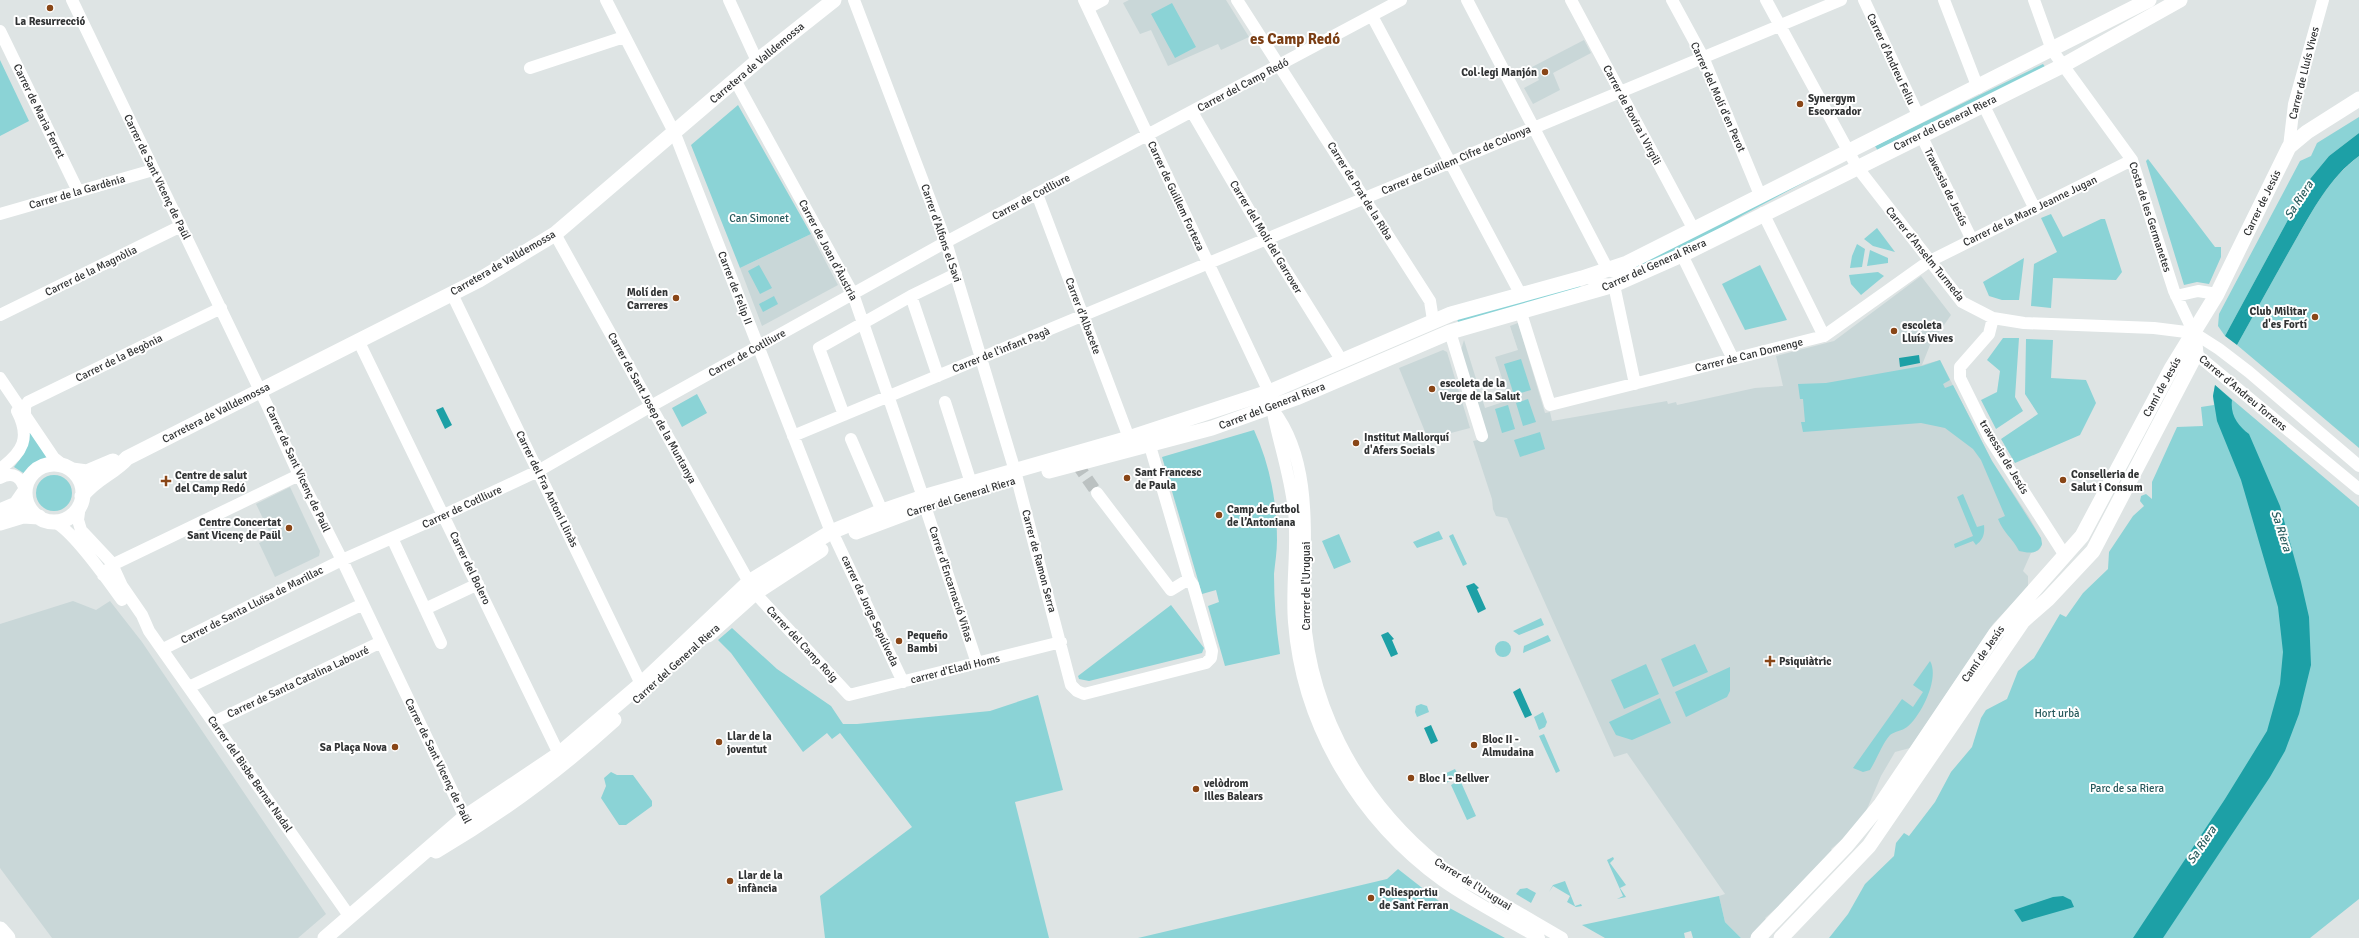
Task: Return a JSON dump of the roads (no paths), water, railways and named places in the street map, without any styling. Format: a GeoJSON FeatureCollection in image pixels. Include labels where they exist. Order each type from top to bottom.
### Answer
{"type":"FeatureCollection","features":[{"type":"Feature","properties":{"kind":"highway"},"geometry":{"type":"LineString","coordinates":[[0,930],[7,938]]}},
{"type":"Feature","properties":{"kind":"main road","name":"Carretera de Valldemossa"},"geometry":{"type":"LineString","coordinates":[[68,468],[87,472],[114,460],[127,458],[479,280],[556,234],[675,134],[757,61],[834,0]]}},
{"type":"Feature","properties":{"kind":"main road","name":"Carrer del General Riera"},"geometry":{"type":"LineString","coordinates":[[325,938],[465,817],[559,754],[642,684],[752,587],[834,536],[882,511],[924,501],[1016,475],[1269,392],[1433,320],[1608,270],[1694,230],[1760,195],[1978,88],[2149,0]]}},
{"type":"Feature","properties":{"kind":"main road","name":"Carrer del General Riera"},"geometry":{"type":"LineString","coordinates":[[834,536],[972,483],[1150,446],[1212,428],[1296,398],[1450,332],[1521,313],[1614,285],[1682,255],[1763,213],[2062,66],[2180,0]]}},
{"type":"Feature","properties":{"kind":"main road","name":"Carrer de Jesús"},"geometry":{"type":"LineString","coordinates":[[2194,333],[2217,294],[2289,147],[2307,132],[2359,99]]}},
{"type":"Feature","properties":{"kind":"main road","name":"Carrer d'Andreu Torrens"},"geometry":{"type":"LineString","coordinates":[[2194,333],[2202,359]]}},
{"type":"Feature","properties":{"kind":"main road","name":"Camí de Jesús"},"geometry":{"type":"LineString","coordinates":[[1758,938],[1847,845],[1881,804],[1996,633],[2064,554],[2082,536],[2171,369],[2194,333]]}},
{"type":"Feature","properties":{"kind":"main road","name":"Camí de Jesús"},"geometry":{"type":"LineString","coordinates":[[1781,938],[1870,846],[2023,621],[2048,599],[2093,552],[2202,359]]}},
{"type":"Feature","properties":{"kind":"main road","name":"Carretera de Valldemossa"},"geometry":{"type":"LineString","coordinates":[[81,501],[90,487],[118,468],[127,458]]}},
{"type":"Feature","properties":{"kind":"main road"},"geometry":{"type":"LineString","coordinates":[[0,511],[16,504],[25,491],[29,479],[38,469],[50,464],[68,468],[80,482],[81,501],[66,519],[45,519],[23,516],[0,523]]}},
{"type":"Feature","properties":{"kind":"main road"},"geometry":{"type":"LineString","coordinates":[[25,491],[28,506],[45,519]]}},
{"type":"Feature","properties":{"kind":"main road"},"geometry":{"type":"LineString","coordinates":[[2048,599],[2067,564],[2064,554]]}},
{"type":"Feature","properties":{"kind":"main road","name":"Carrer del General Riera"},"geometry":{"type":"LineString","coordinates":[[407,868],[472,830],[521,797],[567,762],[752,587]]}},
{"type":"Feature","properties":{"kind":"street","name":"Carrer de Sant Vicenç de Paül"},"geometry":{"type":"LineString","coordinates":[[72,0],[261,391],[299,475],[342,560],[472,830]]}},
{"type":"Feature","properties":{"kind":"street","name":"Carrer de Felip II"},"geometry":{"type":"LineString","coordinates":[[606,0],[675,134],[793,436],[834,536]]}},
{"type":"Feature","properties":{"kind":"street"},"geometry":{"type":"LineString","coordinates":[[729,0],[757,61]]}},
{"type":"Feature","properties":{"kind":"street","name":"Carrer d'Alfons el Savi"},"geometry":{"type":"LineString","coordinates":[[854,0],[946,242],[1016,475]]}},
{"type":"Feature","properties":{"kind":"street"},"geometry":{"type":"LineString","coordinates":[[1086,4],[1103,0]]}},
{"type":"Feature","properties":{"kind":"street","name":"Carrer de Prat de la Riba"},"geometry":{"type":"LineString","coordinates":[[1236,0],[1280,65],[1430,301],[1433,320]]}},
{"type":"Feature","properties":{"kind":"street","name":"Carrer del Camp Redó"},"geometry":{"type":"LineString","coordinates":[[1148,136],[1401,0]]}},
{"type":"Feature","properties":{"kind":"street"},"geometry":{"type":"LineString","coordinates":[[1467,0],[1608,270],[1632,277]]}},
{"type":"Feature","properties":{"kind":"street","name":"Carrer de Rovira i Virgili"},"geometry":{"type":"LineString","coordinates":[[1571,0],[1694,230]]}},
{"type":"Feature","properties":{"kind":"street","name":"Carrer del Molí d'en Perot"},"geometry":{"type":"LineString","coordinates":[[1672,0],[1703,57],[1760,195]]}},
{"type":"Feature","properties":{"kind":"street","name":"Carrer d'Anselm Turmeda"},"geometry":{"type":"LineString","coordinates":[[1766,0],[1847,152],[1928,262],[1962,302],[1993,318],[2024,323],[2154,328],[2194,333]]}},
{"type":"Feature","properties":{"kind":"street","name":"Carrer de Guillem Cifre de Colonya"},"geometry":{"type":"LineString","coordinates":[[1208,263],[1841,0]]}},
{"type":"Feature","properties":{"kind":"street","name":"Carrer d'Andreu Feliu"},"geometry":{"type":"LineString","coordinates":[[1864,0],[1919,117]]}},
{"type":"Feature","properties":{"kind":"street"},"geometry":{"type":"LineString","coordinates":[[1944,0],[1978,88]]}},
{"type":"Feature","properties":{"kind":"street","name":"Costa de les Germanetes"},"geometry":{"type":"LineString","coordinates":[[2034,0],[2052,50],[2062,66],[2132,160],[2176,296],[2194,333]]}},
{"type":"Feature","properties":{"kind":"street","name":"Carrer de Lluís Vives"},"geometry":{"type":"LineString","coordinates":[[2289,147],[2294,104],[2323,0]]}},
{"type":"Feature","properties":{"kind":"street","name":"Carrer de Guillem Forteza"},"geometry":{"type":"LineString","coordinates":[[1086,4],[1269,392],[1271,407]]}},
{"type":"Feature","properties":{"kind":"street"},"geometry":{"type":"LineString","coordinates":[[1372,16],[1521,295]]}},
{"type":"Feature","properties":{"kind":"street","name":"Carrer de Maria Ferret"},"geometry":{"type":"LineString","coordinates":[[0,32],[78,191]]}},
{"type":"Feature","properties":{"kind":"street"},"geometry":{"type":"LineString","coordinates":[[530,68],[624,37]]}},
{"type":"Feature","properties":{"kind":"street","name":"Carrer de Joan d'Àustria"},"geometry":{"type":"LineString","coordinates":[[735,80],[853,294],[887,397],[924,501]]}},
{"type":"Feature","properties":{"kind":"street"},"geometry":{"type":"LineString","coordinates":[[1983,104],[2035,209]]}},
{"type":"Feature","properties":{"kind":"street","name":"Carrer del Molí del Garrover"},"geometry":{"type":"LineString","coordinates":[[1192,112],[1266,239],[1342,361]]}},
{"type":"Feature","properties":{"kind":"street","name":"Travessia de Jesús"},"geometry":{"type":"LineString","coordinates":[[1921,135],[1972,240]]}},
{"type":"Feature","properties":{"kind":"street","name":"Carrer de Cotlliure"},"geometry":{"type":"LineString","coordinates":[[342,560],[538,471],[651,406],[759,348],[946,242],[1148,136]]}},
{"type":"Feature","properties":{"kind":"street","name":"Carrer de la Mare Jeanne Jugan"},"geometry":{"type":"LineString","coordinates":[[1928,262],[2132,160]]}},
{"type":"Feature","properties":{"kind":"street","name":"Carrer de la Gardènia"},"geometry":{"type":"LineString","coordinates":[[0,214],[153,170]]}},
{"type":"Feature","properties":{"kind":"street","name":"Carrer d'Albacete"},"geometry":{"type":"LineString","coordinates":[[1037,194],[1129,438]]}},
{"type":"Feature","properties":{"kind":"street"},"geometry":{"type":"LineString","coordinates":[[1763,213],[1824,336]]}},
{"type":"Feature","properties":{"kind":"street","name":"Carrer de la Magnòlia"},"geometry":{"type":"LineString","coordinates":[[0,315],[181,226]]}},
{"type":"Feature","properties":{"kind":"street","name":"Carrer de Sant Josep de la Muntanya"},"geometry":{"type":"LineString","coordinates":[[556,234],[752,587]]}},
{"type":"Feature","properties":{"kind":"street"},"geometry":{"type":"LineString","coordinates":[[1682,255],[1733,359]]}},
{"type":"Feature","properties":{"kind":"street","name":"Carrer de Can Domenge"},"geometry":{"type":"LineString","coordinates":[[1521,313],[1550,405],[1824,336],[1928,262]]}},
{"type":"Feature","properties":{"kind":"street","name":"Carrer de l'infant Pagà"},"geometry":{"type":"LineString","coordinates":[[793,436],[1208,263]]}},
{"type":"Feature","properties":{"kind":"street"},"geometry":{"type":"LineString","coordinates":[[844,415],[819,348],[911,296],[956,274]]}},
{"type":"Feature","properties":{"kind":"street"},"geometry":{"type":"LineString","coordinates":[[1586,277],[1602,284],[1614,285],[1636,384]]}},
{"type":"Feature","properties":{"kind":"street"},"geometry":{"type":"LineString","coordinates":[[2176,296],[2198,291],[2217,294]]}},
{"type":"Feature","properties":{"kind":"street","name":"Carrer del Fra Antoni Llinàs"},"geometry":{"type":"LineString","coordinates":[[452,294],[642,684]]}},
{"type":"Feature","properties":{"kind":"street"},"geometry":{"type":"LineString","coordinates":[[911,296],[938,376]]}},
{"type":"Feature","properties":{"kind":"street","name":"Carrer de la Begònia"},"geometry":{"type":"LineString","coordinates":[[25,413],[25,406],[28,402],[221,308]]}},
{"type":"Feature","properties":{"kind":"street","name":"travessia de Jesús"},"geometry":{"type":"LineString","coordinates":[[1993,318],[1989,334],[1960,367],[1960,378],[1990,439],[2064,554]]}},
{"type":"Feature","properties":{"kind":"street"},"geometry":{"type":"LineString","coordinates":[[1450,332],[1482,436]]}},
{"type":"Feature","properties":{"kind":"street","name":"Carrer d'Andreu Torrens"},"geometry":{"type":"LineString","coordinates":[[2194,333],[2219,348],[2249,372],[2359,466]]}},
{"type":"Feature","properties":{"kind":"street","name":"Carrer del Bolero"},"geometry":{"type":"LineString","coordinates":[[358,340],[478,584],[559,754]]}},
{"type":"Feature","properties":{"kind":"street","name":"Carrer d'Andreu Torrens"},"geometry":{"type":"LineString","coordinates":[[2202,359],[2359,489]]}},
{"type":"Feature","properties":{"kind":"street"},"geometry":{"type":"LineString","coordinates":[[0,378],[54,458],[68,468]]}},
{"type":"Feature","properties":{"kind":"street"},"geometry":{"type":"LineString","coordinates":[[0,470],[18,452],[24,439],[22,421],[10,394]]}},
{"type":"Feature","properties":{"kind":"street"},"geometry":{"type":"LineString","coordinates":[[945,402],[972,483]]}},
{"type":"Feature","properties":{"kind":"street","name":"Carrer de l'Uruguai"},"geometry":{"type":"LineString","coordinates":[[1271,407],[1287,466],[1295,512],[1293,605],[1297,645],[1308,694],[1320,730],[1331,752],[1363,803],[1402,847],[1444,882],[1539,938]]}},
{"type":"Feature","properties":{"kind":"street","name":"Carrer de l'Uruguai"},"geometry":{"type":"LineString","coordinates":[[1271,407],[1283,424],[1293,446],[1305,508],[1304,610],[1306,632],[1313,670],[1329,720],[1351,765],[1372,796],[1396,826],[1440,865],[1562,938]]}},
{"type":"Feature","properties":{"kind":"street"},"geometry":{"type":"LineString","coordinates":[[851,439],[882,511]]}},
{"type":"Feature","properties":{"kind":"street","name":"Carrer de Ramon Serra"},"geometry":{"type":"LineString","coordinates":[[1016,475],[1061,642],[1071,685],[1077,691],[1084,694],[1206,663],[1211,658],[1212,651],[1193,584],[1189,579],[1150,446]]}},
{"type":"Feature","properties":{"kind":"street"},"geometry":{"type":"LineString","coordinates":[[0,478],[7,475],[16,476],[22,482],[25,491]]}},
{"type":"Feature","properties":{"kind":"street"},"geometry":{"type":"LineString","coordinates":[[103,575],[112,565],[299,475]]}},
{"type":"Feature","properties":{"kind":"street"},"geometry":{"type":"LineString","coordinates":[[1097,493],[1171,590],[1189,579]]}},
{"type":"Feature","properties":{"kind":"street","name":"Carrer del Bisbe Bernat Nadal"},"geometry":{"type":"LineString","coordinates":[[81,501],[78,520],[81,530],[112,565],[122,586],[142,615],[149,631]]}},
{"type":"Feature","properties":{"kind":"street","name":"Carrer d'Encarnació Viñas"},"geometry":{"type":"LineString","coordinates":[[924,501],[977,663]]}},
{"type":"Feature","properties":{"kind":"street","name":"Carrer del Bisbe Bernat Nadal"},"geometry":{"type":"LineString","coordinates":[[45,519],[63,527],[137,619],[149,631],[350,916]]}},
{"type":"Feature","properties":{"kind":"street","name":"carrer de Jorge Sepúlveda"},"geometry":{"type":"LineString","coordinates":[[834,536],[903,682]]}},
{"type":"Feature","properties":{"kind":"street"},"geometry":{"type":"LineString","coordinates":[[392,538],[441,643]]}},
{"type":"Feature","properties":{"kind":"street","name":"Carrer de Santa Lluïsa de Marillac"},"geometry":{"type":"LineString","coordinates":[[163,650],[342,560]]}},
{"type":"Feature","properties":{"kind":"street"},"geometry":{"type":"LineString","coordinates":[[425,609],[478,584]]}},
{"type":"Feature","properties":{"kind":"street","name":"Carrer del Camp Roig"},"geometry":{"type":"LineString","coordinates":[[752,587],[850,695]]}},
{"type":"Feature","properties":{"kind":"street"},"geometry":{"type":"LineString","coordinates":[[189,687],[363,604]]}},
{"type":"Feature","properties":{"kind":"street","name":"Carrer de Santa Catalina Labouré"},"geometry":{"type":"LineString","coordinates":[[214,722],[381,642]]}},
{"type":"Feature","properties":{"kind":"street","name":"carrer d'Eladi Homs"},"geometry":{"type":"LineString","coordinates":[[850,695],[1061,642]]}},
{"type":"Feature","properties":{"kind":"water","name":"Sa Riera"},"geometry":{"type":"Polygon","coordinates":[[[2359,133],[2359,156],[2339,174],[2322,195],[2237,345],[2225,336],[2310,179],[2329,156],[2359,133]]]}},
{"type":"Feature","properties":{"kind":"water"},"geometry":{"type":"Polygon","coordinates":[[[1919,355],[1920,363],[1900,367],[1899,358],[1919,355]]]}},
{"type":"Feature","properties":{"kind":"water","name":"Sa Riera"},"geometry":{"type":"Polygon","coordinates":[[[2215,385],[2232,400],[2232,411],[2236,420],[2238,424],[2249,434],[2280,506],[2309,617],[2311,665],[2299,714],[2285,751],[2270,777],[2163,938],[2133,938],[2225,799],[2267,731],[2280,684],[2283,652],[2278,607],[2241,480],[2217,421],[2213,396],[2215,385]]]}},
{"type":"Feature","properties":{"kind":"water"},"geometry":{"type":"Polygon","coordinates":[[[443,407],[452,425],[445,429],[436,410],[443,407]]]}},
{"type":"Feature","properties":{"kind":"water"},"geometry":{"type":"Polygon","coordinates":[[[1474,583],[1479,588],[1477,589],[1486,609],[1478,613],[1466,586],[1474,583]]]}},
{"type":"Feature","properties":{"kind":"water"},"geometry":{"type":"Polygon","coordinates":[[[1388,632],[1394,639],[1392,640],[1398,654],[1391,657],[1381,635],[1388,632]]]}},
{"type":"Feature","properties":{"kind":"water"},"geometry":{"type":"Polygon","coordinates":[[[1520,688],[1532,715],[1525,718],[1513,692],[1520,688]]]}},
{"type":"Feature","properties":{"kind":"water"},"geometry":{"type":"Polygon","coordinates":[[[1431,725],[1438,741],[1431,744],[1424,728],[1431,725]]]}},
{"type":"Feature","properties":{"kind":"water"},"geometry":{"type":"Polygon","coordinates":[[[2063,896],[2071,900],[2074,907],[2022,922],[2014,910],[2053,897],[2063,896]]]}},
{"type":"Feature","properties":{"kind":"tunnel"},"geometry":{"type":"LineString","coordinates":[[1077,464],[1097,493]]}},
{"type":"Feature","properties":{"kind":"place","name":"La Resurrecció"},"geometry":{"type":"Point","coordinates":[50,8]}},
{"type":"Feature","properties":{"kind":"place","name":"Col·legi Manjón"},"geometry":{"type":"Point","coordinates":[1545,72]}},
{"type":"Feature","properties":{"kind":"place","name":"Synergym Escorxador"},"geometry":{"type":"Point","coordinates":[1800,104]}},
{"type":"Feature","properties":{"kind":"place","name":"Molí den Carreres"},"geometry":{"type":"Point","coordinates":[676,298]}},
{"type":"Feature","properties":{"kind":"place","name":"Club Militar d'es Fortí"},"geometry":{"type":"Point","coordinates":[2315,317]}},
{"type":"Feature","properties":{"kind":"place","name":"escoleta Lluís Vives"},"geometry":{"type":"Point","coordinates":[1894,331]}},
{"type":"Feature","properties":{"kind":"place","name":"escoleta de la Verge de la Salut"},"geometry":{"type":"Point","coordinates":[1432,389]}},
{"type":"Feature","properties":{"kind":"place","name":"Institut Mallorquí d'Afers Socials"},"geometry":{"type":"Point","coordinates":[1356,443]}},
{"type":"Feature","properties":{"kind":"place","name":"Sant Francesc de Paula"},"geometry":{"type":"Point","coordinates":[1127,478]}},
{"type":"Feature","properties":{"kind":"place","name":"Conselleria de Salut i Consum"},"geometry":{"type":"Point","coordinates":[2063,480]}},
{"type":"Feature","properties":{"kind":"place","name":"Centre de salut del Camp Redó"},"geometry":{"type":"Point","coordinates":[166,481]}},
{"type":"Feature","properties":{"kind":"place","name":"Camp de futbol de l’Antoniana"},"geometry":{"type":"Point","coordinates":[1219,515]}},
{"type":"Feature","properties":{"kind":"place","name":"Centre Concertat Sant Vicenç de Paül"},"geometry":{"type":"Point","coordinates":[289,528]}},
{"type":"Feature","properties":{"kind":"place","name":"Pequeño Bambi"},"geometry":{"type":"Point","coordinates":[899,641]}},
{"type":"Feature","properties":{"kind":"place","name":"Psiquiàtric"},"geometry":{"type":"Point","coordinates":[1770,661]}},
{"type":"Feature","properties":{"kind":"place","name":"Llar de la joventut"},"geometry":{"type":"Point","coordinates":[719,742]}},
{"type":"Feature","properties":{"kind":"place","name":"Bloc II - Almudaina"},"geometry":{"type":"Point","coordinates":[1474,745]}},
{"type":"Feature","properties":{"kind":"place","name":"Sa Plaça Nova"},"geometry":{"type":"Point","coordinates":[395,747]}},
{"type":"Feature","properties":{"kind":"place","name":"Bloc I - Bellver"},"geometry":{"type":"Point","coordinates":[1411,778]}},
{"type":"Feature","properties":{"kind":"place","name":"velòdrom Illes Balears"},"geometry":{"type":"Point","coordinates":[1196,789]}},
{"type":"Feature","properties":{"kind":"place","name":"Llar de la infància"},"geometry":{"type":"Point","coordinates":[730,881]}},
{"type":"Feature","properties":{"kind":"place","name":"Poliesportiu de Sant Ferran"},"geometry":{"type":"Point","coordinates":[1371,898]}},
{"type":"Feature","properties":{"kind":"district","name":"es Camp Redó"},"geometry":{"type":"Point","coordinates":[1295,39]}},
{"type":"Feature","properties":{"kind":"park label","name":"Can Simonet"},"geometry":{"type":"Point","coordinates":[759,218]}},
{"type":"Feature","properties":{"kind":"park label","name":"Hort urbà"},"geometry":{"type":"Point","coordinates":[2057,713]}},
{"type":"Feature","properties":{"kind":"park label","name":"Parc de sa Riera"},"geometry":{"type":"Point","coordinates":[2127,788]}}]}
